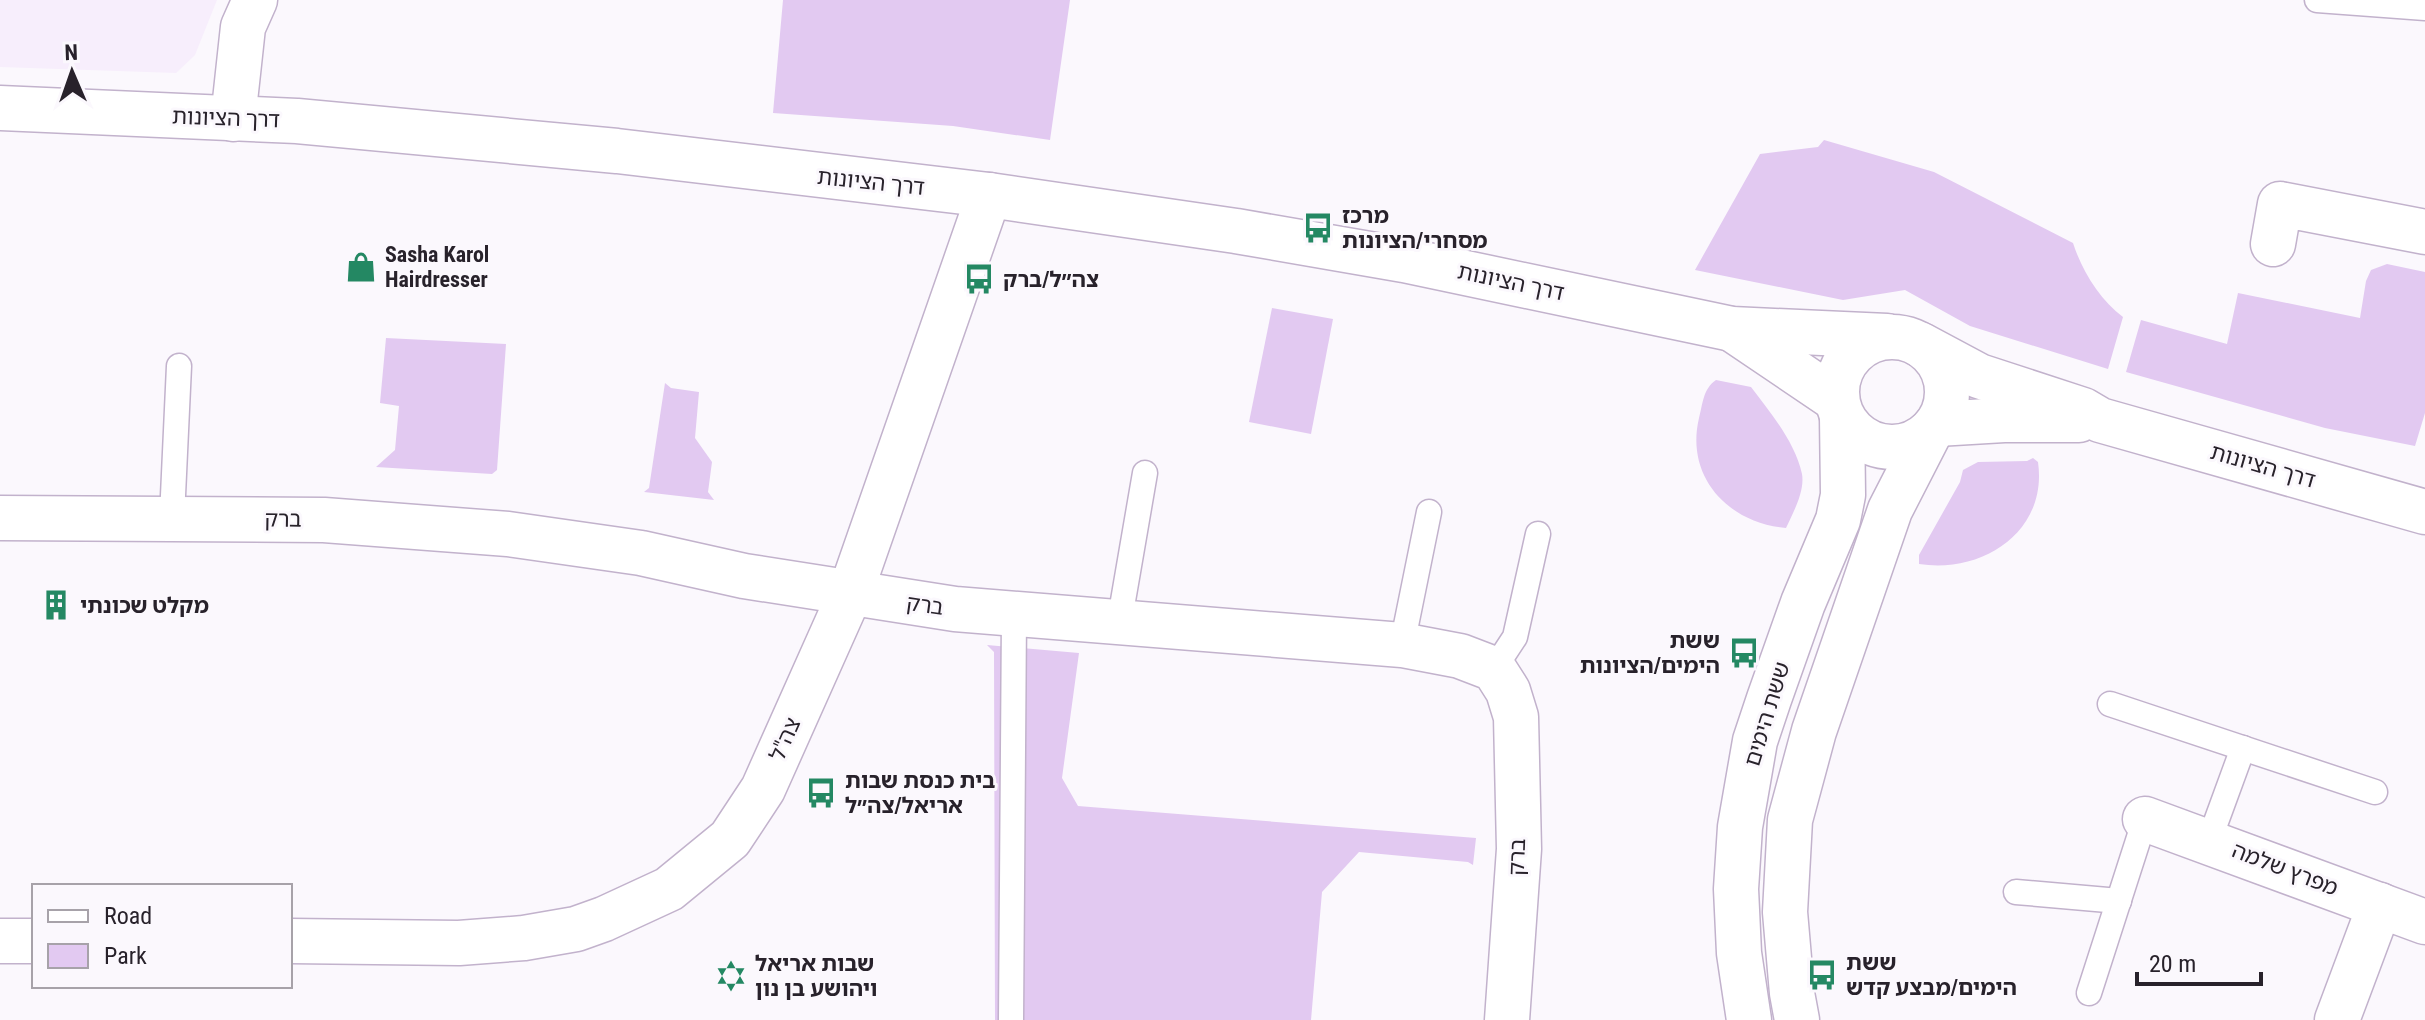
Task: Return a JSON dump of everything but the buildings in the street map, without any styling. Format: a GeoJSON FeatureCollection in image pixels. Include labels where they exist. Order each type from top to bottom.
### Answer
{"type":"FeatureCollection","features":[{"type":"Feature","properties":{"kind":"street"},"geometry":{"type":"LineString","coordinates":[[233,119],[243,27],[255,0]]}},
{"type":"Feature","properties":{"kind":"street","name":"דרך הציונות"},"geometry":{"type":"LineString","coordinates":[[0,108],[297,121],[617,151],[989,195],[1236,231],[1404,260],[1732,329],[1904,340],[1979,376],[2083,410],[2100,420],[2425,512]]}},
{"type":"Feature","properties":{"kind":"street","name":"צה\"ל"},"geometry":{"type":"LineString","coordinates":[[292,941],[459,943],[524,938],[576,929],[669,889],[730,839],[763,789],[850,594],[989,195]]}},
{"type":"Feature","properties":{"kind":"street"},"geometry":{"type":"LineString","coordinates":[[2273,244],[2280,204],[2425,232]]}},
{"type":"Feature","properties":{"kind":"street","name":"דרך הציונות"},"geometry":{"type":"LineString","coordinates":[[1732,329],[1840,409]]}},
{"type":"Feature","properties":{"kind":"street"},"geometry":{"type":"LineString","coordinates":[[1797,1020],[1785,912],[1790,820],[1814,731],[1890,510],[1934,428],[1946,405],[1944,371],[1934,356],[1904,340],[1870,341],[1854,351],[1842,366],[1837,383],[1840,409],[1853,431],[1867,441],[1883,446],[1908,444],[1934,428]]}},
{"type":"Feature","properties":{"kind":"street","name":"ששת הימים"},"geometry":{"type":"LineString","coordinates":[[1749,1020],[1739,953],[1736,889],[1740,827],[1755,741],[1803,603],[1838,520],[1843,495],[1840,409]]}},
{"type":"Feature","properties":{"kind":"street","name":"דרך הציונות"},"geometry":{"type":"LineString","coordinates":[[1934,428],[2004,420],[2100,420]]}},
{"type":"Feature","properties":{"kind":"street","name":"ברק"},"geometry":{"type":"LineString","coordinates":[[0,518],[324,520],[508,534],[641,553],[744,576],[850,594],[1014,615],[1402,645],[1460,656],[1494,669],[1508,691],[1516,717],[1519,849],[1507,1020]]}},
{"type":"Feature","properties":{"kind":"street","name":"מפרץ שלמה"},"geometry":{"type":"LineString","coordinates":[[2145,819],[2425,922]]}},
{"type":"Feature","properties":{"kind":"street"},"geometry":{"type":"LineString","coordinates":[[2337,1020],[2380,905]]}},
{"type":"Feature","properties":{"kind":"street"},"geometry":{"type":"LineString","coordinates":[[0,941],[32,941]]}},
{"type":"Feature","properties":{"kind":"lane"},"geometry":{"type":"LineString","coordinates":[[2317,0],[2425,8]]}},
{"type":"Feature","properties":{"kind":"lane"},"geometry":{"type":"LineString","coordinates":[[172,517],[179,366]]}},
{"type":"Feature","properties":{"kind":"lane"},"geometry":{"type":"LineString","coordinates":[[1119,624],[1145,473]]}},
{"type":"Feature","properties":{"kind":"lane"},"geometry":{"type":"LineString","coordinates":[[1402,645],[1429,512]]}},
{"type":"Feature","properties":{"kind":"lane"},"geometry":{"type":"LineString","coordinates":[[1494,669],[1515,637],[1538,534]]}},
{"type":"Feature","properties":{"kind":"lane"},"geometry":{"type":"LineString","coordinates":[[1011,1020],[1014,615]]}},
{"type":"Feature","properties":{"kind":"lane"},"geometry":{"type":"LineString","coordinates":[[2110,704],[2375,792]]}},
{"type":"Feature","properties":{"kind":"lane"},"geometry":{"type":"LineString","coordinates":[[2209,841],[2243,748]]}},
{"type":"Feature","properties":{"kind":"lane"},"geometry":{"type":"LineString","coordinates":[[2089,993],[2145,819]]}},
{"type":"Feature","properties":{"kind":"lane"},"geometry":{"type":"LineString","coordinates":[[2016,892],[2119,901]]}},
{"type":"Feature","properties":{"kind":"shaded area"},"geometry":{"type":"Polygon","coordinates":[[[0,0],[217,0],[195,55],[176,73],[0,67],[0,0]]]}},
{"type":"Feature","properties":{"kind":"green space"},"geometry":{"type":"Polygon","coordinates":[[[783,0],[1070,0],[1050,140],[953,126],[773,113],[783,0]]]}},
{"type":"Feature","properties":{"kind":"green space"},"geometry":{"type":"Polygon","coordinates":[[[1824,140],[1934,172],[2073,243],[2093,284],[2123,317],[2108,369],[1970,326],[1905,290],[1843,300],[1695,270],[1760,154],[1818,147],[1824,140]]]}},
{"type":"Feature","properties":{"kind":"green space"},"geometry":{"type":"Polygon","coordinates":[[[2387,264],[2425,272],[2425,413],[2415,446],[2325,428],[2126,372],[2141,320],[2227,344],[2238,293],[2360,318],[2366,281],[2371,270],[2387,264]]]}},
{"type":"Feature","properties":{"kind":"green space"},"geometry":{"type":"Polygon","coordinates":[[[1272,308],[1333,319],[1311,434],[1249,422],[1272,308]]]}},
{"type":"Feature","properties":{"kind":"green space"},"geometry":{"type":"Polygon","coordinates":[[[386,338],[506,344],[497,470],[492,474],[376,467],[395,450],[399,406],[380,403],[386,338]]]}},
{"type":"Feature","properties":{"kind":"green space"},"geometry":{"type":"Polygon","coordinates":[[[1716,380],[1751,387],[1794,450],[1802,474],[1802,488],[1786,528],[1746,517],[1729,507],[1705,477],[1696,439],[1704,397],[1716,380]]]}},
{"type":"Feature","properties":{"kind":"green space"},"geometry":{"type":"Polygon","coordinates":[[[665,383],[671,388],[699,392],[695,438],[712,462],[708,492],[714,500],[644,492],[649,488],[665,383]]]}},
{"type":"Feature","properties":{"kind":"green space"},"geometry":{"type":"Polygon","coordinates":[[[2033,458],[2038,462],[2038,487],[2032,509],[2021,528],[2006,543],[1987,555],[1966,562],[1919,564],[1919,555],[1960,482],[1963,470],[1978,462],[2027,461],[2033,458]]]}},
{"type":"Feature","properties":{"kind":"green space"},"geometry":{"type":"Polygon","coordinates":[[[987,645],[1079,653],[1062,778],[1078,806],[1476,838],[1473,865],[1468,862],[1359,852],[1322,892],[1311,1020],[995,1020],[994,652],[987,645]]]}},
{"type":"Feature","properties":{"kind":"place","name":"מרכז מסחרי/הציונות"},"geometry":{"type":"Point","coordinates":[1318,228]}},
{"type":"Feature","properties":{"kind":"place","name":"Sasha Karol Hairdresser"},"geometry":{"type":"Point","coordinates":[361,267]}},
{"type":"Feature","properties":{"kind":"place","name":"צה״ל/ברק"},"geometry":{"type":"Point","coordinates":[979,279]}},
{"type":"Feature","properties":{"kind":"place","name":"מקלט שכונתי"},"geometry":{"type":"Point","coordinates":[56,605]}},
{"type":"Feature","properties":{"kind":"place","name":"ששת הימים/הציונות"},"geometry":{"type":"Point","coordinates":[1744,653]}},
{"type":"Feature","properties":{"kind":"place","name":"בית כנסת שבות אריאל/צה״ל"},"geometry":{"type":"Point","coordinates":[821,793]}},
{"type":"Feature","properties":{"kind":"place","name":"ששת הימים/מבצע קדש"},"geometry":{"type":"Point","coordinates":[1822,975]}},
{"type":"Feature","properties":{"kind":"place","name":"שבות אריאל ויהושע בן נון"},"geometry":{"type":"Point","coordinates":[731,976]}}]}
